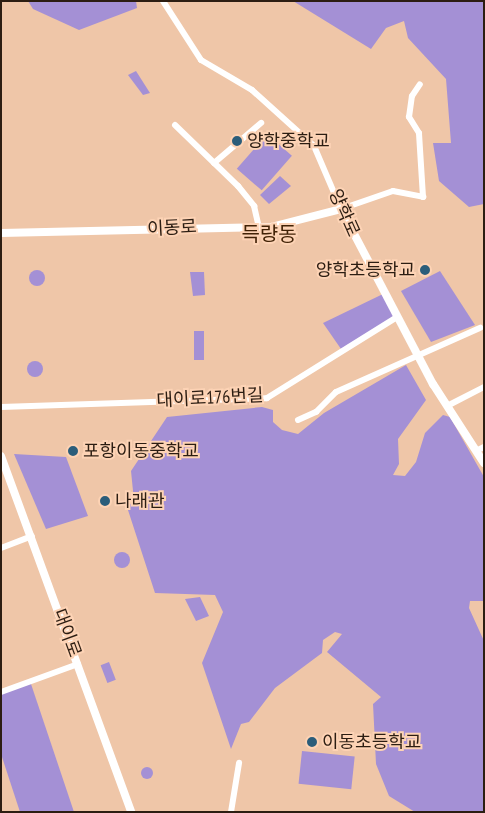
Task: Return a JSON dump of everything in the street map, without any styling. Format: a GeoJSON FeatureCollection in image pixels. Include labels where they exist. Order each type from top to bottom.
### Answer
{"type":"FeatureCollection","features":[{"type":"Feature","properties":{"kind":"street","name":"양학로"},"geometry":{"type":"LineString","coordinates":[[162,1],[201,60],[252,90],[314,146],[341,209],[397,317],[447,406],[480,449],[484,463]]}},
{"type":"Feature","properties":{"kind":"street"},"geometry":{"type":"LineString","coordinates":[[341,209],[392,191],[423,197],[419,133],[409,117],[412,96],[420,84]]}},
{"type":"Feature","properties":{"kind":"street"},"geometry":{"type":"LineString","coordinates":[[214,163],[261,122]]}},
{"type":"Feature","properties":{"kind":"street"},"geometry":{"type":"LineString","coordinates":[[175,125],[254,206],[259,227]]}},
{"type":"Feature","properties":{"kind":"street","name":"이동로"},"geometry":{"type":"LineString","coordinates":[[1,232],[259,227],[341,209]]}},
{"type":"Feature","properties":{"kind":"street","name":"대이로176번길"},"geometry":{"type":"LineString","coordinates":[[1,406],[267,398],[397,317]]}},
{"type":"Feature","properties":{"kind":"street"},"geometry":{"type":"LineString","coordinates":[[298,420],[316,412],[336,392],[480,328]]}},
{"type":"Feature","properties":{"kind":"street"},"geometry":{"type":"LineString","coordinates":[[447,406],[484,387]]}},
{"type":"Feature","properties":{"kind":"street","name":"대이로"},"geometry":{"type":"LineString","coordinates":[[1,456],[32,536],[131,812]]}},
{"type":"Feature","properties":{"kind":"street"},"geometry":{"type":"LineString","coordinates":[[1,548],[32,536]]}},
{"type":"Feature","properties":{"kind":"street"},"geometry":{"type":"LineString","coordinates":[[1,692],[78,664]]}},
{"type":"Feature","properties":{"kind":"street"},"geometry":{"type":"LineString","coordinates":[[232,812],[239,763]]}},
{"type":"Feature","properties":{"kind":"shaded area"},"geometry":{"type":"Polygon","coordinates":[[[28,1],[136,1],[137,8],[79,30],[33,9],[28,1]]]}},
{"type":"Feature","properties":{"kind":"shaded area"},"geometry":{"type":"Polygon","coordinates":[[[293,1],[484,1],[484,204],[469,207],[439,181],[433,143],[451,143],[446,79],[408,38],[404,21],[386,28],[371,49],[293,1]]]}},
{"type":"Feature","properties":{"kind":"shaded area"},"geometry":{"type":"Polygon","coordinates":[[[136,71],[150,93],[143,95],[128,75],[136,71]]]}},
{"type":"Feature","properties":{"kind":"shaded area"},"geometry":{"type":"Polygon","coordinates":[[[267,134],[292,156],[262,190],[237,169],[267,134]]]}},
{"type":"Feature","properties":{"kind":"shaded area"},"geometry":{"type":"Polygon","coordinates":[[[280,176],[291,186],[269,204],[260,195],[280,176]]]}},
{"type":"Feature","properties":{"kind":"shaded area"},"geometry":{"type":"Polygon","coordinates":[[[37,270],[45,278],[37,286],[29,278],[37,270]]]}},
{"type":"Feature","properties":{"kind":"shaded area"},"geometry":{"type":"Polygon","coordinates":[[[440,271],[475,325],[431,342],[401,291],[440,271]]]}},
{"type":"Feature","properties":{"kind":"shaded area"},"geometry":{"type":"Polygon","coordinates":[[[190,272],[204,272],[205,295],[193,296],[190,272]]]}},
{"type":"Feature","properties":{"kind":"shaded area"},"geometry":{"type":"Polygon","coordinates":[[[383,294],[397,317],[341,349],[323,323],[383,294]]]}},
{"type":"Feature","properties":{"kind":"shaded area"},"geometry":{"type":"Polygon","coordinates":[[[194,331],[204,331],[204,360],[194,360],[194,331]]]}},
{"type":"Feature","properties":{"kind":"shaded area"},"geometry":{"type":"Polygon","coordinates":[[[32,361],[38,361],[43,366],[41,375],[32,377],[27,372],[27,366],[32,361]]]}},
{"type":"Feature","properties":{"kind":"shaded area"},"geometry":{"type":"Polygon","coordinates":[[[406,365],[426,400],[398,439],[399,464],[393,475],[405,476],[416,462],[425,433],[443,415],[450,417],[484,477],[484,601],[470,601],[469,608],[484,641],[484,812],[415,812],[389,796],[376,764],[373,704],[381,697],[327,652],[342,634],[335,632],[323,640],[322,653],[275,688],[249,722],[241,724],[231,749],[202,663],[223,612],[215,595],[155,593],[127,507],[134,501],[131,471],[167,417],[262,407],[273,410],[273,422],[282,430],[298,434],[324,413],[406,365]]]}},
{"type":"Feature","properties":{"kind":"shaded area"},"geometry":{"type":"Polygon","coordinates":[[[14,454],[66,457],[88,516],[46,529],[14,454]]]}},
{"type":"Feature","properties":{"kind":"shaded area"},"geometry":{"type":"Polygon","coordinates":[[[119,552],[125,552],[130,557],[128,566],[119,568],[114,563],[114,557],[119,552]]]}},
{"type":"Feature","properties":{"kind":"shaded area"},"geometry":{"type":"Polygon","coordinates":[[[200,597],[209,616],[196,621],[185,599],[200,597]]]}},
{"type":"Feature","properties":{"kind":"shaded area"},"geometry":{"type":"Polygon","coordinates":[[[109,662],[116,680],[107,683],[101,665],[109,662]]]}},
{"type":"Feature","properties":{"kind":"shaded area"},"geometry":{"type":"Polygon","coordinates":[[[30,681],[74,812],[20,812],[1,754],[1,692],[30,681]]]}},
{"type":"Feature","properties":{"kind":"shaded area"},"geometry":{"type":"Polygon","coordinates":[[[302,751],[355,757],[351,789],[299,784],[302,751]]]}},
{"type":"Feature","properties":{"kind":"shaded area"},"geometry":{"type":"Polygon","coordinates":[[[149,767],[152,768],[152,778],[145,779],[142,778],[141,771],[142,768],[149,767]]]}},
{"type":"Feature","properties":{"kind":"place","name":"양학중학교"},"geometry":{"type":"Point","coordinates":[237,141]}},
{"type":"Feature","properties":{"kind":"place","name":"양학초등학교"},"geometry":{"type":"Point","coordinates":[425,270]}},
{"type":"Feature","properties":{"kind":"place","name":"포항이동중학교"},"geometry":{"type":"Point","coordinates":[73,451]}},
{"type":"Feature","properties":{"kind":"place","name":"나래관"},"geometry":{"type":"Point","coordinates":[105,501]}},
{"type":"Feature","properties":{"kind":"place","name":"이동초등학교"},"geometry":{"type":"Point","coordinates":[312,742]}},
{"type":"Feature","properties":{"kind":"district","name":"득량동"},"geometry":{"type":"Point","coordinates":[269,234]}}]}
